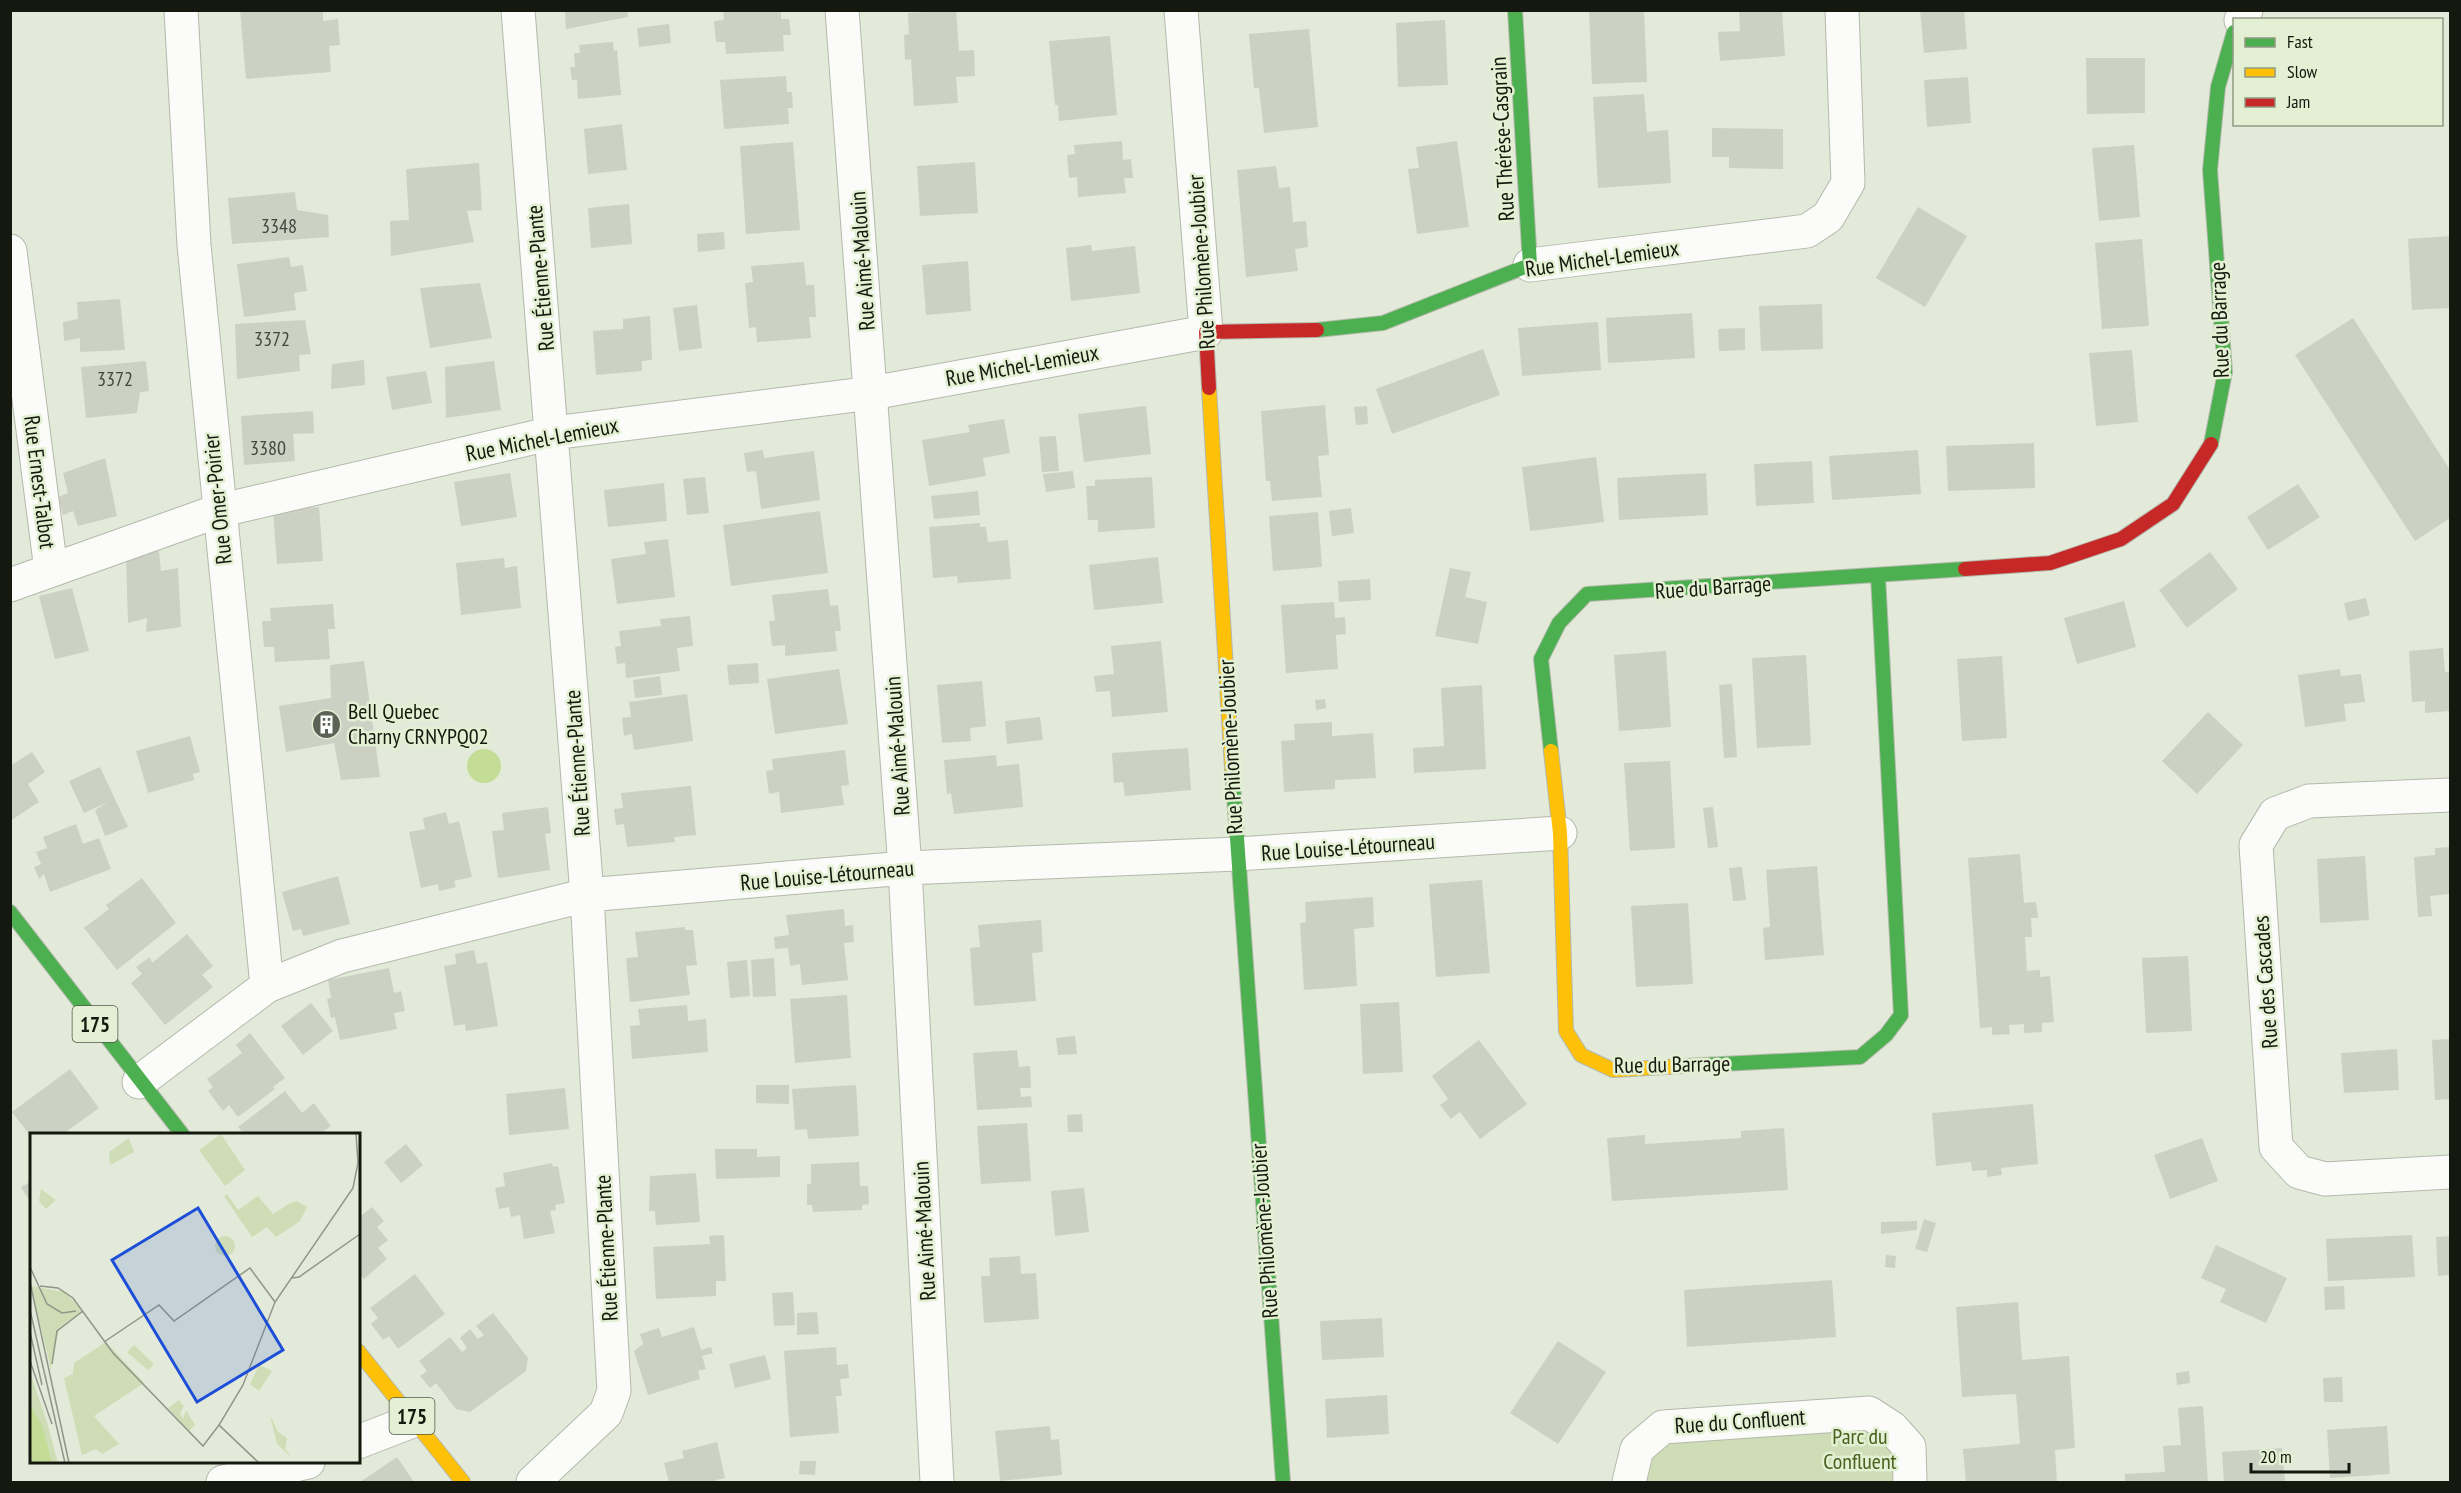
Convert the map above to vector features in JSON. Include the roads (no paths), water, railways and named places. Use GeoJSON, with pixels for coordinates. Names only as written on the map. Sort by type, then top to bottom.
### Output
{"type":"FeatureCollection","features":[{"type":"Feature","properties":{"kind":"street","name":"Rue Omer-Poirier"},"geometry":{"type":"LineString","coordinates":[[181,10],[194,245],[218,512],[267,986]]}},
{"type":"Feature","properties":{"kind":"street","name":"Rue Étienne-Plante"},"geometry":{"type":"LineString","coordinates":[[518,10],[553,433],[587,895],[614,1391],[606,1413],[533,1482]]}},
{"type":"Feature","properties":{"kind":"street","name":"Rue Aimé-Malouin"},"geometry":{"type":"LineString","coordinates":[[842,10],[872,393],[905,868],[937,1482]]}},
{"type":"Feature","properties":{"kind":"street","name":"Rue Philomène-Joubier"},"geometry":{"type":"LineString","coordinates":[[1181,10],[1206,332],[1237,854],[1282,1482]]}},
{"type":"Feature","properties":{"kind":"street","name":"Rue Thérèse-Casgrain"},"geometry":{"type":"LineString","coordinates":[[1515,10],[1530,265]]}},
{"type":"Feature","properties":{"kind":"street","name":"Rue Michel-Lemieux"},"geometry":{"type":"LineString","coordinates":[[10,585],[218,512],[553,433],[872,393],[1206,332],[1323,330],[1383,323],[1530,265],[1808,231],[1828,217],[1848,183],[1842,10]]}},
{"type":"Feature","properties":{"kind":"street","name":"Rue du Barrage"},"geometry":{"type":"LineString","coordinates":[[1878,576],[1902,1015],[1886,1035],[1860,1057],[1613,1070],[1581,1055],[1566,1031],[1560,833],[1541,659],[1559,623],[1587,594],[2050,563],[2121,539],[2174,504],[2211,445],[2225,372],[2210,170],[2218,87],[2233,38]]}},
{"type":"Feature","properties":{"kind":"street","name":"Rue Ernest-Talbot"},"geometry":{"type":"LineString","coordinates":[[10,252],[51,570]]}},
{"type":"Feature","properties":{"kind":"street","name":"Rue des Cascades"},"geometry":{"type":"LineString","coordinates":[[2451,795],[2309,801],[2275,814],[2256,845],[2276,1147],[2299,1172],[2325,1179],[2451,1172]]}},
{"type":"Feature","properties":{"kind":"street","name":"Rue Louise-Létourneau"},"geometry":{"type":"LineString","coordinates":[[139,1082],[267,986],[342,956],[587,895],[905,868],[1237,854],[1560,833]]}},
{"type":"Feature","properties":{"kind":"street","name":"175"},"geometry":{"type":"LineString","coordinates":[[10,912],[139,1082],[181,1133]]}},
{"type":"Feature","properties":{"kind":"street","name":"175"},"geometry":{"type":"LineString","coordinates":[[360,1353],[463,1482]]}},
{"type":"Feature","properties":{"kind":"street","name":"Rue du Confluent"},"geometry":{"type":"LineString","coordinates":[[1629,1482],[1637,1449],[1663,1427],[1869,1413],[1892,1428],[1909,1448],[1910,1482]]}},
{"type":"Feature","properties":{"kind":"street"},"geometry":{"type":"LineString","coordinates":[[360,1441],[415,1420]]}},
{"type":"Feature","properties":{"kind":"street"},"geometry":{"type":"LineString","coordinates":[[223,1482],[300,1463]]}},
{"type":"Feature","properties":{"kind":"place","name":"Bell Quebec Charny CRNYPQ02"},"geometry":{"type":"Point","coordinates":[327,724]}},
{"type":"Feature","properties":{"kind":"park label","name":"Parc du Confluent"},"geometry":{"type":"Point","coordinates":[1860,1448]}}]}
